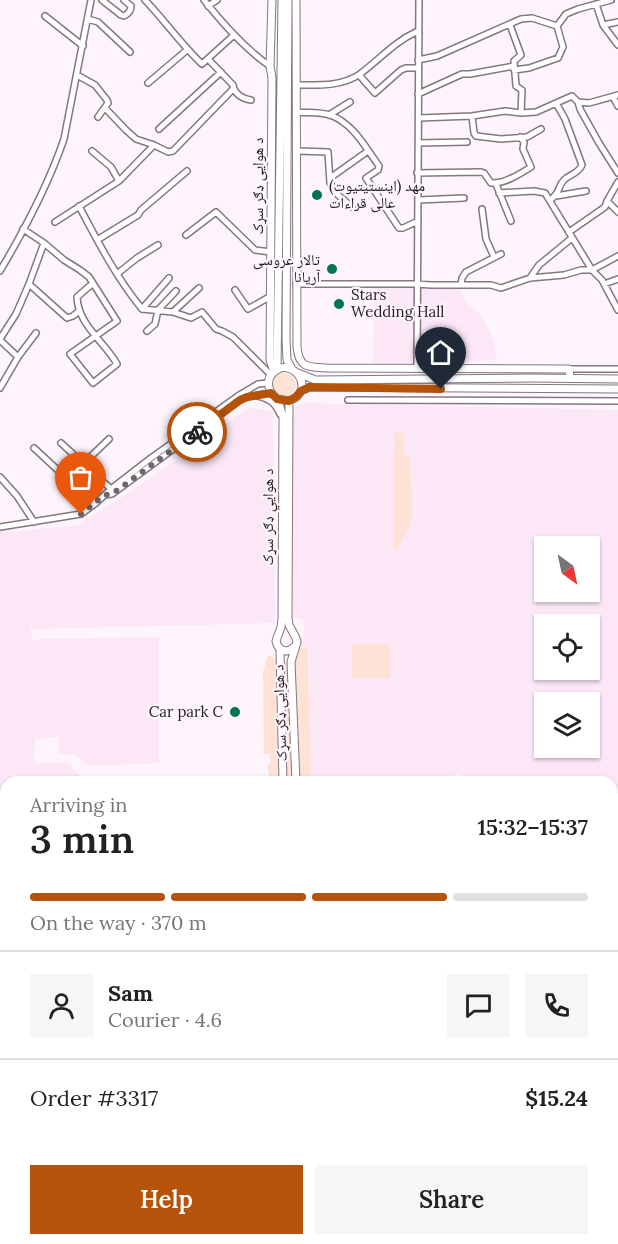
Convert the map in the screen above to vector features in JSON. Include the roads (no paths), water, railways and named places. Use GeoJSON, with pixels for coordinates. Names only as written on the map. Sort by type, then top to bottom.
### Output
{"type":"FeatureCollection","features":[{"type":"Feature","properties":{"kind":"main road","name":"د هوایی ډګر سړک"},"geometry":{"type":"LineString","coordinates":[[272,0],[270,360],[273,375]]}},
{"type":"Feature","properties":{"kind":"main road"},"geometry":{"type":"LineString","coordinates":[[282,0],[271,393],[277,399],[289,401],[310,387],[618,389]]}},
{"type":"Feature","properties":{"kind":"main road"},"geometry":{"type":"LineString","coordinates":[[288,0],[286,339],[287,360],[302,381],[301,391]]}},
{"type":"Feature","properties":{"kind":"main road"},"geometry":{"type":"LineString","coordinates":[[296,0],[298,151],[296,284],[297,347],[300,362],[313,368],[569,369],[570,378]]}},
{"type":"Feature","properties":{"kind":"main road"},"geometry":{"type":"LineString","coordinates":[[273,375],[287,368],[315,380],[618,379]]}},
{"type":"Feature","properties":{"kind":"main road"},"geometry":{"type":"LineString","coordinates":[[339,368],[340,379]]}},
{"type":"Feature","properties":{"kind":"main road","name":"د هوايي ډګر سړک"},"geometry":{"type":"LineString","coordinates":[[277,399],[283,417],[282,618],[278,634]]}},
{"type":"Feature","properties":{"kind":"main road","name":"د هوايي ډګر سړک"},"geometry":{"type":"LineString","coordinates":[[289,401],[288,618],[294,635]]}},
{"type":"Feature","properties":{"kind":"main road"},"geometry":{"type":"LineString","coordinates":[[288,631],[294,635],[296,645],[291,650],[280,650],[276,645],[278,634],[288,631]]}},
{"type":"Feature","properties":{"kind":"main road","name":"د هوایی ډګر سړک"},"geometry":{"type":"LineString","coordinates":[[296,645],[291,662],[296,776]]}},
{"type":"Feature","properties":{"kind":"main road","name":"د هوایی ډګر سړک"},"geometry":{"type":"LineString","coordinates":[[280,650],[283,776]]}},
{"type":"Feature","properties":{"kind":"street"},"geometry":{"type":"LineString","coordinates":[[0,271],[41,198],[57,161],[64,139],[92,0]]}},
{"type":"Feature","properties":{"kind":"street"},"geometry":{"type":"LineString","coordinates":[[102,0],[124,16],[131,9],[131,6],[124,0]]}},
{"type":"Feature","properties":{"kind":"street"},"geometry":{"type":"LineString","coordinates":[[145,0],[201,64],[234,35]]}},
{"type":"Feature","properties":{"kind":"street"},"geometry":{"type":"LineString","coordinates":[[204,0],[234,35],[270,66]]}},
{"type":"Feature","properties":{"kind":"street"},"geometry":{"type":"LineString","coordinates":[[208,6],[217,0]]}},
{"type":"Feature","properties":{"kind":"street"},"geometry":{"type":"LineString","coordinates":[[417,369],[419,0]]}},
{"type":"Feature","properties":{"kind":"street"},"geometry":{"type":"LineString","coordinates":[[581,0],[588,6]]}},
{"type":"Feature","properties":{"kind":"street"},"geometry":{"type":"LineString","coordinates":[[557,26],[566,14],[612,0]]}},
{"type":"Feature","properties":{"kind":"street"},"geometry":{"type":"LineString","coordinates":[[596,4],[603,25],[618,45]]}},
{"type":"Feature","properties":{"kind":"street"},"geometry":{"type":"LineString","coordinates":[[45,16],[83,46]]}},
{"type":"Feature","properties":{"kind":"street"},"geometry":{"type":"LineString","coordinates":[[418,60],[437,56],[521,19],[532,18],[557,26]]}},
{"type":"Feature","properties":{"kind":"street"},"geometry":{"type":"LineString","coordinates":[[88,19],[98,22],[130,52]]}},
{"type":"Feature","properties":{"kind":"street"},"geometry":{"type":"LineString","coordinates":[[603,25],[618,22]]}},
{"type":"Feature","properties":{"kind":"street"},"geometry":{"type":"LineString","coordinates":[[510,25],[521,55],[513,61],[516,86],[522,90],[521,113]]}},
{"type":"Feature","properties":{"kind":"street"},"geometry":{"type":"LineString","coordinates":[[418,94],[462,74],[530,68],[558,58],[563,47],[557,26]]}},
{"type":"Feature","properties":{"kind":"street"},"geometry":{"type":"LineString","coordinates":[[296,85],[326,85],[359,75],[398,42],[411,34],[418,33]]}},
{"type":"Feature","properties":{"kind":"street"},"geometry":{"type":"LineString","coordinates":[[148,83],[187,50]]}},
{"type":"Feature","properties":{"kind":"street"},"geometry":{"type":"LineString","coordinates":[[208,59],[244,99],[251,100]]}},
{"type":"Feature","properties":{"kind":"street"},"geometry":{"type":"LineString","coordinates":[[359,75],[375,93],[401,70],[418,68]]}},
{"type":"Feature","properties":{"kind":"street"},"geometry":{"type":"LineString","coordinates":[[159,129],[221,72]]}},
{"type":"Feature","properties":{"kind":"street"},"geometry":{"type":"LineString","coordinates":[[77,75],[95,86],[107,100],[108,103],[98,117]]}},
{"type":"Feature","properties":{"kind":"street"},"geometry":{"type":"LineString","coordinates":[[105,108],[136,139],[168,152],[173,151],[233,88]]}},
{"type":"Feature","properties":{"kind":"street"},"geometry":{"type":"LineString","coordinates":[[418,118],[472,116],[505,111],[536,112],[569,96],[573,97],[618,172]]}},
{"type":"Feature","properties":{"kind":"street"},"geometry":{"type":"LineString","coordinates":[[578,102],[616,96],[618,106]]}},
{"type":"Feature","properties":{"kind":"street"},"geometry":{"type":"LineString","coordinates":[[329,115],[350,102]]}},
{"type":"Feature","properties":{"kind":"street"},"geometry":{"type":"LineString","coordinates":[[556,103],[565,119],[582,165],[578,172],[563,181],[556,196]]}},
{"type":"Feature","properties":{"kind":"street"},"geometry":{"type":"LineString","coordinates":[[297,112],[329,115],[350,128],[379,168],[366,178],[399,228],[418,221]]}},
{"type":"Feature","properties":{"kind":"street"},"geometry":{"type":"LineString","coordinates":[[472,116],[476,136],[501,139],[527,137],[541,129]]}},
{"type":"Feature","properties":{"kind":"street"},"geometry":{"type":"LineString","coordinates":[[417,173],[481,172],[491,183],[496,184],[531,167],[523,149],[524,142],[520,137]]}},
{"type":"Feature","properties":{"kind":"street"},"geometry":{"type":"LineString","coordinates":[[418,143],[467,142]]}},
{"type":"Feature","properties":{"kind":"street"},"geometry":{"type":"LineString","coordinates":[[55,222],[119,182],[154,145]]}},
{"type":"Feature","properties":{"kind":"street"},"geometry":{"type":"LineString","coordinates":[[92,151],[111,167],[119,182]]}},
{"type":"Feature","properties":{"kind":"street"},"geometry":{"type":"LineString","coordinates":[[298,151],[328,152],[330,183],[338,195],[352,207]]}},
{"type":"Feature","properties":{"kind":"street"},"geometry":{"type":"LineString","coordinates":[[330,178],[368,151]]}},
{"type":"Feature","properties":{"kind":"street"},"geometry":{"type":"LineString","coordinates":[[97,240],[138,215],[187,171]]}},
{"type":"Feature","properties":{"kind":"street"},"geometry":{"type":"LineString","coordinates":[[568,232],[605,207],[618,183]]}},
{"type":"Feature","properties":{"kind":"street"},"geometry":{"type":"LineString","coordinates":[[496,184],[511,221]]}},
{"type":"Feature","properties":{"kind":"street"},"geometry":{"type":"LineString","coordinates":[[500,193],[534,191],[545,193],[592,270],[604,284],[618,310]]}},
{"type":"Feature","properties":{"kind":"street"},"geometry":{"type":"LineString","coordinates":[[550,200],[556,196],[586,191]]}},
{"type":"Feature","properties":{"kind":"street"},"geometry":{"type":"LineString","coordinates":[[418,200],[464,198]]}},
{"type":"Feature","properties":{"kind":"street"},"geometry":{"type":"LineString","coordinates":[[607,201],[618,212]]}},
{"type":"Feature","properties":{"kind":"street"},"geometry":{"type":"LineString","coordinates":[[0,527],[81,514],[151,458],[234,399],[273,375],[233,337],[216,329],[202,312],[191,318],[173,312],[142,309],[117,274],[79,206]]}},
{"type":"Feature","properties":{"kind":"street"},"geometry":{"type":"LineString","coordinates":[[482,209],[486,239],[494,257]]}},
{"type":"Feature","properties":{"kind":"street"},"geometry":{"type":"LineString","coordinates":[[186,236],[216,212],[255,250],[271,252]]}},
{"type":"Feature","properties":{"kind":"street"},"geometry":{"type":"LineString","coordinates":[[23,229],[81,270],[89,278],[117,321],[96,335],[70,354],[93,383],[117,364],[96,335],[85,324],[79,311],[77,297],[92,284]]}},
{"type":"Feature","properties":{"kind":"street"},"geometry":{"type":"LineString","coordinates":[[530,278],[539,265],[572,238]]}},
{"type":"Feature","properties":{"kind":"street"},"geometry":{"type":"LineString","coordinates":[[18,357],[0,340],[16,314],[44,243]]}},
{"type":"Feature","properties":{"kind":"street"},"geometry":{"type":"LineString","coordinates":[[117,274],[137,258],[159,245]]}},
{"type":"Feature","properties":{"kind":"street"},"geometry":{"type":"LineString","coordinates":[[461,285],[466,272],[501,254]]}},
{"type":"Feature","properties":{"kind":"street"},"geometry":{"type":"LineString","coordinates":[[296,284],[491,285],[501,288],[530,278],[592,270],[618,256]]}},
{"type":"Feature","properties":{"kind":"street"},"geometry":{"type":"LineString","coordinates":[[142,309],[169,278]]}},
{"type":"Feature","properties":{"kind":"street"},"geometry":{"type":"LineString","coordinates":[[604,284],[618,279]]}},
{"type":"Feature","properties":{"kind":"street"},"geometry":{"type":"LineString","coordinates":[[29,284],[67,318],[79,311]]}},
{"type":"Feature","properties":{"kind":"street"},"geometry":{"type":"LineString","coordinates":[[173,312],[199,288]]}},
{"type":"Feature","properties":{"kind":"street"},"geometry":{"type":"LineString","coordinates":[[235,290],[248,309],[271,296]]}},
{"type":"Feature","properties":{"kind":"street"},"geometry":{"type":"LineString","coordinates":[[147,331],[155,324],[158,310],[176,291]]}},
{"type":"Feature","properties":{"kind":"street"},"geometry":{"type":"LineString","coordinates":[[0,388],[18,357],[36,333]]}},
{"type":"Feature","properties":{"kind":"street"},"geometry":{"type":"LineString","coordinates":[[569,369],[618,369]]}},
{"type":"Feature","properties":{"kind":"street"},"geometry":{"type":"LineString","coordinates":[[105,495],[112,494],[240,400],[271,393]]}},
{"type":"Feature","properties":{"kind":"street"},"geometry":{"type":"LineString","coordinates":[[254,395],[267,398],[277,409],[281,417],[282,440]]}},
{"type":"Feature","properties":{"kind":"street"},"geometry":{"type":"LineString","coordinates":[[348,400],[618,401]]}},
{"type":"Feature","properties":{"kind":"street"},"geometry":{"type":"LineString","coordinates":[[83,464],[109,438]]}},
{"type":"Feature","properties":{"kind":"street"},"geometry":{"type":"LineString","coordinates":[[61,443],[111,489]]}},
{"type":"Feature","properties":{"kind":"street"},"geometry":{"type":"LineString","coordinates":[[34,448],[61,473],[71,477],[96,503]]}},
{"type":"Feature","properties":{"kind":"street"},"geometry":{"type":"LineString","coordinates":[[0,477],[34,522]]}},
{"type":"Feature","properties":{"kind":"place","name":"مهد (اینستیتیوت) عالی قراءات"},"geometry":{"type":"Point","coordinates":[317,195]}},
{"type":"Feature","properties":{"kind":"place","name":"تالار عروسی آریانا"},"geometry":{"type":"Point","coordinates":[332,269]}},
{"type":"Feature","properties":{"kind":"place","name":"Stars Wedding Hall"},"geometry":{"type":"Point","coordinates":[339,304]}},
{"type":"Feature","properties":{"kind":"place","name":"Car park C"},"geometry":{"type":"Point","coordinates":[235,712]}}]}
